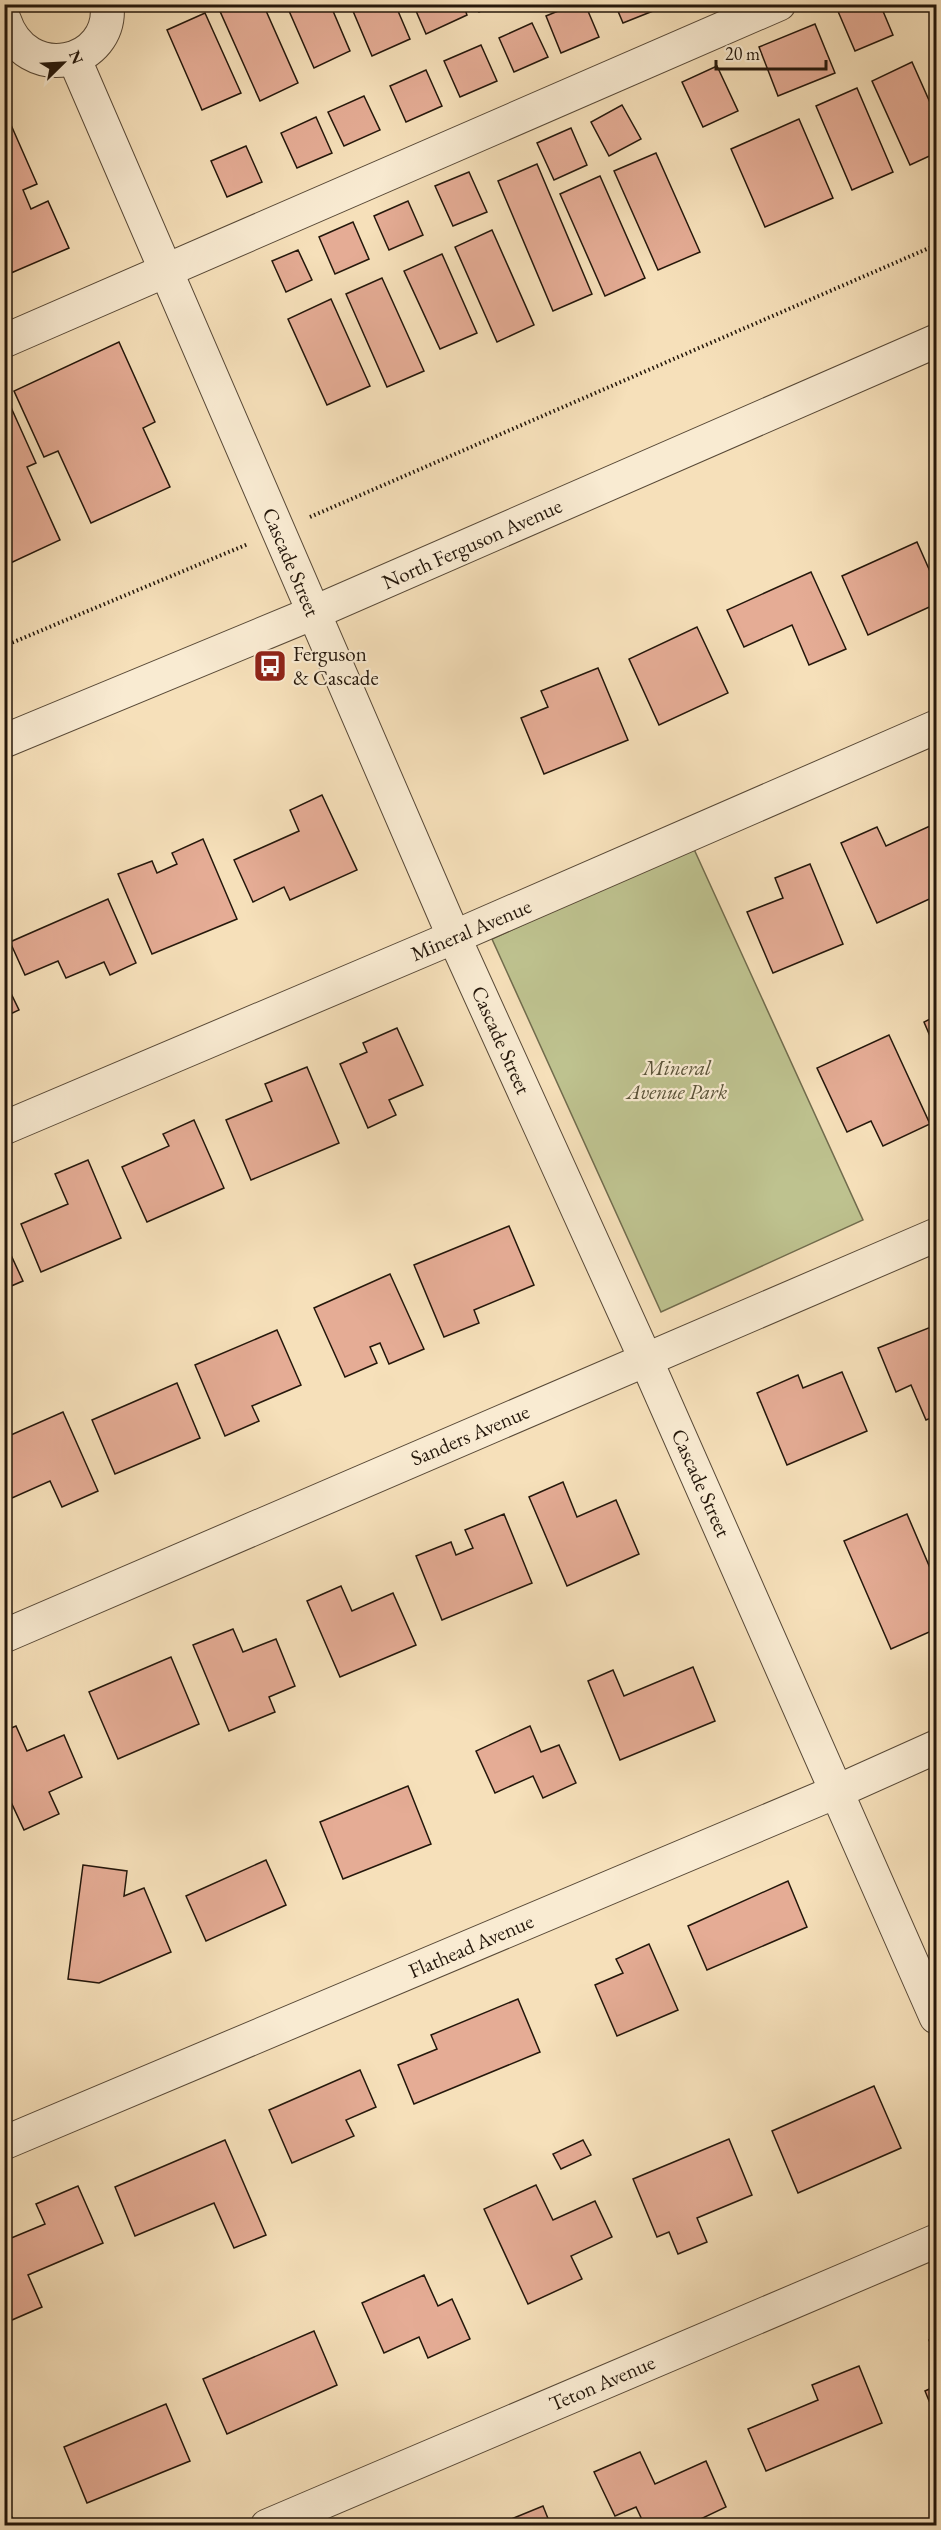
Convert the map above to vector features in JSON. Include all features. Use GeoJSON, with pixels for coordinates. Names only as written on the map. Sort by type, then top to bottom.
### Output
{"type":"FeatureCollection","features":[{"type":"Feature","properties":{"kind":"street"},"geometry":{"type":"LineString","coordinates":[[6,28],[17,45],[29,54],[43,60],[59,62],[74,58],[88,50],[99,39],[106,24],[107,4]]}},
{"type":"Feature","properties":{"kind":"street"},"geometry":{"type":"LineString","coordinates":[[4,341],[779,4]]}},
{"type":"Feature","properties":{"kind":"street","name":"Cascade Street"},"geometry":{"type":"LineString","coordinates":[[74,58],[454,937],[646,1360],[936,2017]]}},
{"type":"Feature","properties":{"kind":"street","name":"North Ferguson Avenue"},"geometry":{"type":"LineString","coordinates":[[4,741],[314,613],[936,341]]}},
{"type":"Feature","properties":{"kind":"street","name":"Mineral Avenue"},"geometry":{"type":"LineString","coordinates":[[4,1128],[454,937],[936,727]]}},
{"type":"Feature","properties":{"kind":"street","name":"Sanders Avenue"},"geometry":{"type":"LineString","coordinates":[[4,1636],[936,1235]]}},
{"type":"Feature","properties":{"kind":"street","name":"Flathead Avenue"},"geometry":{"type":"LineString","coordinates":[[4,2144],[838,1791],[936,1747]]}},
{"type":"Feature","properties":{"kind":"street","name":"Teton Avenue"},"geometry":{"type":"LineString","coordinates":[[267,2526],[936,2241]]}},
{"type":"Feature","properties":{"kind":"path"},"geometry":{"type":"LineString","coordinates":[[4,646],[278,531],[936,245]]}},
{"type":"Feature","properties":{"kind":"green space","name":"Mineral Avenue Park"},"geometry":{"type":"Polygon","coordinates":[[[693,847],[863,1220],[661,1312],[492,939],[693,847]]]}},
{"type":"Feature","properties":{"kind":"building"},"geometry":{"type":"Polygon","coordinates":[[[230,4],[263,4],[298,83],[260,101],[219,9],[230,4]]]}},
{"type":"Feature","properties":{"kind":"building"},"geometry":{"type":"Polygon","coordinates":[[[286,4],[330,4],[350,51],[314,68],[286,4]]]}},
{"type":"Feature","properties":{"kind":"building"},"geometry":{"type":"Polygon","coordinates":[[[350,4],[395,4],[410,39],[372,56],[350,4]]]}},
{"type":"Feature","properties":{"kind":"building"},"geometry":{"type":"Polygon","coordinates":[[[413,4],[463,4],[467,15],[426,34],[413,4]]]}},
{"type":"Feature","properties":{"kind":"building"},"geometry":{"type":"Polygon","coordinates":[[[476,4],[496,4],[479,12],[476,4]]]}},
{"type":"Feature","properties":{"kind":"building"},"geometry":{"type":"Polygon","coordinates":[[[575,4],[585,4],[599,37],[561,53],[546,16],[575,4]]]}},
{"type":"Feature","properties":{"kind":"building"},"geometry":{"type":"Polygon","coordinates":[[[615,4],[650,4],[653,11],[623,23],[615,4]]]}},
{"type":"Feature","properties":{"kind":"building"},"geometry":{"type":"Polygon","coordinates":[[[848,4],[880,4],[893,35],[855,51],[837,9],[848,4]]]}},
{"type":"Feature","properties":{"kind":"building"},"geometry":{"type":"Polygon","coordinates":[[[205,13],[241,93],[202,110],[167,30],[205,13]]]}},
{"type":"Feature","properties":{"kind":"building"},"geometry":{"type":"Polygon","coordinates":[[[532,23],[548,57],[514,72],[499,38],[532,23]]]}},
{"type":"Feature","properties":{"kind":"building"},"geometry":{"type":"Polygon","coordinates":[[[815,24],[835,73],[778,96],[759,47],[815,24]]]}},
{"type":"Feature","properties":{"kind":"building"},"geometry":{"type":"Polygon","coordinates":[[[481,45],[497,81],[460,97],[444,61],[481,45]]]}},
{"type":"Feature","properties":{"kind":"building"},"geometry":{"type":"Polygon","coordinates":[[[912,62],[936,116],[936,153],[910,165],[872,81],[912,62]]]}},
{"type":"Feature","properties":{"kind":"building"},"geometry":{"type":"Polygon","coordinates":[[[717,66],[738,111],[703,127],[682,82],[717,66]]]}},
{"type":"Feature","properties":{"kind":"building"},"geometry":{"type":"Polygon","coordinates":[[[426,70],[442,106],[406,122],[390,86],[426,70]]]}},
{"type":"Feature","properties":{"kind":"building"},"geometry":{"type":"Polygon","coordinates":[[[857,88],[893,172],[852,190],[816,106],[857,88]]]}},
{"type":"Feature","properties":{"kind":"building"},"geometry":{"type":"Polygon","coordinates":[[[364,96],[380,130],[344,146],[328,112],[364,96]]]}},
{"type":"Feature","properties":{"kind":"building"},"geometry":{"type":"Polygon","coordinates":[[[622,105],[641,139],[609,156],[591,122],[622,105]]]}},
{"type":"Feature","properties":{"kind":"building"},"geometry":{"type":"Polygon","coordinates":[[[4,109],[37,184],[23,190],[31,209],[48,201],[69,248],[4,276],[4,109]]]}},
{"type":"Feature","properties":{"kind":"building"},"geometry":{"type":"Polygon","coordinates":[[[316,117],[332,153],[297,168],[281,133],[316,117]]]}},
{"type":"Feature","properties":{"kind":"building"},"geometry":{"type":"Polygon","coordinates":[[[799,119],[833,198],[765,227],[731,149],[799,119]]]}},
{"type":"Feature","properties":{"kind":"building"},"geometry":{"type":"Polygon","coordinates":[[[571,128],[587,165],[554,180],[537,143],[571,128]]]}},
{"type":"Feature","properties":{"kind":"building"},"geometry":{"type":"Polygon","coordinates":[[[246,146],[262,182],[227,197],[211,161],[246,146]]]}},
{"type":"Feature","properties":{"kind":"building"},"geometry":{"type":"Polygon","coordinates":[[[656,153],[700,252],[658,270],[614,171],[656,153]]]}},
{"type":"Feature","properties":{"kind":"building"},"geometry":{"type":"Polygon","coordinates":[[[537,164],[592,294],[553,311],[498,181],[537,164]]]}},
{"type":"Feature","properties":{"kind":"building"},"geometry":{"type":"Polygon","coordinates":[[[469,172],[487,212],[453,226],[435,186],[469,172]]]}},
{"type":"Feature","properties":{"kind":"building"},"geometry":{"type":"Polygon","coordinates":[[[600,176],[645,278],[605,296],[560,194],[600,176]]]}},
{"type":"Feature","properties":{"kind":"building"},"geometry":{"type":"Polygon","coordinates":[[[408,201],[423,235],[389,250],[374,216],[408,201]]]}},
{"type":"Feature","properties":{"kind":"building"},"geometry":{"type":"Polygon","coordinates":[[[353,222],[369,259],[335,274],[319,237],[353,222]]]}},
{"type":"Feature","properties":{"kind":"building"},"geometry":{"type":"Polygon","coordinates":[[[492,230],[534,325],[497,342],[455,247],[492,230]]]}},
{"type":"Feature","properties":{"kind":"building"},"geometry":{"type":"Polygon","coordinates":[[[298,250],[312,280],[286,292],[272,261],[298,250]]]}},
{"type":"Feature","properties":{"kind":"building"},"geometry":{"type":"Polygon","coordinates":[[[442,254],[477,333],[440,349],[404,271],[442,254]]]}},
{"type":"Feature","properties":{"kind":"building"},"geometry":{"type":"Polygon","coordinates":[[[382,278],[424,371],[387,387],[346,294],[382,278]]]}},
{"type":"Feature","properties":{"kind":"building"},"geometry":{"type":"Polygon","coordinates":[[[331,299],[370,386],[327,405],[288,319],[331,299]]]}},
{"type":"Feature","properties":{"kind":"building"},"geometry":{"type":"Polygon","coordinates":[[[119,342],[155,422],[143,428],[170,487],[91,523],[58,451],[44,457],[14,391],[119,342]]]}},
{"type":"Feature","properties":{"kind":"building"},"geometry":{"type":"Polygon","coordinates":[[[5,394],[36,463],[27,467],[60,540],[4,566],[5,394]]]}},
{"type":"Feature","properties":{"kind":"building"},"geometry":{"type":"Polygon","coordinates":[[[917,542],[936,585],[936,604],[868,635],[842,576],[917,542]]]}},
{"type":"Feature","properties":{"kind":"building"},"geometry":{"type":"Polygon","coordinates":[[[811,572],[846,649],[809,665],[792,625],[744,647],[727,610],[811,572]]]}},
{"type":"Feature","properties":{"kind":"building"},"geometry":{"type":"Polygon","coordinates":[[[697,627],[728,693],[659,725],[629,659],[697,627]]]}},
{"type":"Feature","properties":{"kind":"building"},"geometry":{"type":"Polygon","coordinates":[[[598,668],[628,740],[544,774],[521,718],[548,707],[541,691],[598,668]]]}},
{"type":"Feature","properties":{"kind":"building"},"geometry":{"type":"Polygon","coordinates":[[[322,795],[357,870],[290,900],[284,887],[253,902],[234,860],[299,831],[290,810],[322,795]]]}},
{"type":"Feature","properties":{"kind":"building"},"geometry":{"type":"Polygon","coordinates":[[[930,826],[936,839],[936,896],[877,923],[841,843],[877,827],[886,846],[930,826]]]}},
{"type":"Feature","properties":{"kind":"building"},"geometry":{"type":"Polygon","coordinates":[[[203,839],[237,919],[152,954],[118,874],[152,861],[157,873],[177,864],[172,853],[203,839]]]}},
{"type":"Feature","properties":{"kind":"building"},"geometry":{"type":"Polygon","coordinates":[[[810,864],[843,944],[773,973],[747,912],[783,898],[775,878],[810,864]]]}},
{"type":"Feature","properties":{"kind":"building"},"geometry":{"type":"Polygon","coordinates":[[[108,899],[136,963],[110,975],[104,962],[66,978],[58,961],[25,975],[10,942],[108,899]]]}},
{"type":"Feature","properties":{"kind":"building"},"geometry":{"type":"Polygon","coordinates":[[[4,979],[19,1010],[4,1017],[4,979]]]}},
{"type":"Feature","properties":{"kind":"building"},"geometry":{"type":"Polygon","coordinates":[[[936,1016],[936,1050],[924,1022],[936,1016]]]}},
{"type":"Feature","properties":{"kind":"building"},"geometry":{"type":"Polygon","coordinates":[[[397,1028],[423,1085],[389,1100],[396,1115],[368,1128],[340,1064],[367,1052],[363,1043],[397,1028]]]}},
{"type":"Feature","properties":{"kind":"building"},"geometry":{"type":"Polygon","coordinates":[[[889,1035],[930,1124],[883,1146],[871,1121],[847,1132],[817,1068],[889,1035]]]}},
{"type":"Feature","properties":{"kind":"building"},"geometry":{"type":"Polygon","coordinates":[[[307,1067],[339,1143],[251,1180],[226,1120],[272,1101],[265,1084],[307,1067]]]}},
{"type":"Feature","properties":{"kind":"building"},"geometry":{"type":"Polygon","coordinates":[[[194,1120],[224,1188],[147,1222],[122,1167],[169,1146],[163,1134],[194,1120]]]}},
{"type":"Feature","properties":{"kind":"building"},"geometry":{"type":"Polygon","coordinates":[[[88,1160],[121,1238],[41,1272],[21,1224],[68,1204],[55,1174],[88,1160]]]}},
{"type":"Feature","properties":{"kind":"building"},"geometry":{"type":"Polygon","coordinates":[[[509,1226],[534,1285],[474,1310],[479,1323],[444,1337],[414,1265],[509,1226]]]}},
{"type":"Feature","properties":{"kind":"building"},"geometry":{"type":"Polygon","coordinates":[[[4,1240],[23,1281],[4,1289],[4,1240]]]}},
{"type":"Feature","properties":{"kind":"building"},"geometry":{"type":"Polygon","coordinates":[[[390,1274],[424,1349],[389,1364],[380,1343],[370,1347],[377,1363],[345,1377],[314,1308],[390,1274]]]}},
{"type":"Feature","properties":{"kind":"building"},"geometry":{"type":"Polygon","coordinates":[[[936,1325],[936,1416],[926,1420],[911,1385],[896,1392],[878,1348],[936,1325]]]}},
{"type":"Feature","properties":{"kind":"building"},"geometry":{"type":"Polygon","coordinates":[[[277,1330],[301,1385],[252,1406],[259,1421],[225,1436],[195,1365],[277,1330]]]}},
{"type":"Feature","properties":{"kind":"building"},"geometry":{"type":"Polygon","coordinates":[[[842,1372],[867,1431],[787,1465],[757,1393],[798,1375],[803,1388],[842,1372]]]}},
{"type":"Feature","properties":{"kind":"building"},"geometry":{"type":"Polygon","coordinates":[[[177,1383],[200,1438],[115,1474],[92,1420],[177,1383]]]}},
{"type":"Feature","properties":{"kind":"building"},"geometry":{"type":"Polygon","coordinates":[[[63,1412],[98,1491],[62,1507],[50,1481],[12,1498],[4,1480],[4,1438],[63,1412]]]}},
{"type":"Feature","properties":{"kind":"building"},"geometry":{"type":"Polygon","coordinates":[[[563,1482],[577,1517],[616,1500],[639,1554],[567,1586],[529,1497],[563,1482]]]}},
{"type":"Feature","properties":{"kind":"building"},"geometry":{"type":"Polygon","coordinates":[[[504,1514],[532,1583],[442,1620],[416,1556],[451,1542],[456,1555],[473,1548],[465,1530],[504,1514]]]}},
{"type":"Feature","properties":{"kind":"building"},"geometry":{"type":"Polygon","coordinates":[[[907,1514],[936,1582],[936,1629],[891,1649],[844,1541],[907,1514]]]}},
{"type":"Feature","properties":{"kind":"building"},"geometry":{"type":"Polygon","coordinates":[[[341,1586],[352,1611],[393,1593],[416,1645],[340,1677],[307,1601],[341,1586]]]}},
{"type":"Feature","properties":{"kind":"building"},"geometry":{"type":"Polygon","coordinates":[[[233,1629],[243,1652],[276,1639],[295,1686],[269,1697],[275,1712],[229,1731],[193,1645],[233,1629]]]}},
{"type":"Feature","properties":{"kind":"building"},"geometry":{"type":"Polygon","coordinates":[[[171,1657],[199,1724],[118,1759],[89,1692],[171,1657]]]}},
{"type":"Feature","properties":{"kind":"building"},"geometry":{"type":"Polygon","coordinates":[[[693,1667],[715,1721],[620,1760],[588,1681],[613,1670],[624,1696],[693,1667]]]}},
{"type":"Feature","properties":{"kind":"building"},"geometry":{"type":"Polygon","coordinates":[[[16,1726],[27,1751],[64,1735],[82,1777],[49,1792],[59,1814],[24,1830],[4,1787],[4,1731],[16,1726]]]}},
{"type":"Feature","properties":{"kind":"building"},"geometry":{"type":"Polygon","coordinates":[[[530,1726],[541,1752],[559,1745],[576,1783],[543,1798],[533,1776],[495,1793],[476,1751],[530,1726]]]}},
{"type":"Feature","properties":{"kind":"building"},"geometry":{"type":"Polygon","coordinates":[[[408,1786],[431,1844],[343,1879],[320,1822],[408,1786]]]}},
{"type":"Feature","properties":{"kind":"building"},"geometry":{"type":"Polygon","coordinates":[[[266,1860],[286,1905],[206,1941],[186,1896],[266,1860]]]}},
{"type":"Feature","properties":{"kind":"building"},"geometry":{"type":"Polygon","coordinates":[[[83,1865],[127,1871],[124,1896],[144,1888],[171,1952],[99,1983],[68,1979],[83,1865]]]}},
{"type":"Feature","properties":{"kind":"building"},"geometry":{"type":"Polygon","coordinates":[[[788,1881],[807,1927],[707,1970],[688,1926],[788,1881]]]}},
{"type":"Feature","properties":{"kind":"building"},"geometry":{"type":"Polygon","coordinates":[[[649,1944],[678,2010],[617,2036],[595,1985],[623,1973],[616,1959],[649,1944]]]}},
{"type":"Feature","properties":{"kind":"building"},"geometry":{"type":"Polygon","coordinates":[[[518,1999],[540,2052],[414,2104],[398,2065],[437,2049],[431,2035],[518,1999]]]}},
{"type":"Feature","properties":{"kind":"building"},"geometry":{"type":"Polygon","coordinates":[[[360,2070],[376,2107],[346,2120],[354,2136],[292,2163],[269,2110],[360,2070]]]}},
{"type":"Feature","properties":{"kind":"building"},"geometry":{"type":"Polygon","coordinates":[[[874,2086],[901,2148],[798,2193],[772,2131],[874,2086]]]}},
{"type":"Feature","properties":{"kind":"building"},"geometry":{"type":"Polygon","coordinates":[[[729,2139],[752,2195],[697,2218],[707,2242],[678,2254],[669,2232],[657,2237],[633,2179],[729,2139]]]}},
{"type":"Feature","properties":{"kind":"building"},"geometry":{"type":"Polygon","coordinates":[[[225,2140],[266,2235],[234,2248],[214,2203],[135,2236],[115,2187],[225,2140]]]}},
{"type":"Feature","properties":{"kind":"building"},"geometry":{"type":"Polygon","coordinates":[[[583,2140],[591,2155],[561,2169],[553,2154],[583,2140]]]}},
{"type":"Feature","properties":{"kind":"building"},"geometry":{"type":"Polygon","coordinates":[[[536,2185],[553,2220],[595,2201],[612,2237],[571,2256],[582,2279],[528,2304],[484,2209],[536,2185]]]}},
{"type":"Feature","properties":{"kind":"building"},"geometry":{"type":"Polygon","coordinates":[[[78,2186],[103,2243],[28,2275],[42,2307],[5,2323],[4,2241],[45,2224],[36,2204],[78,2186]]]}},
{"type":"Feature","properties":{"kind":"building"},"geometry":{"type":"Polygon","coordinates":[[[424,2275],[438,2306],[452,2299],[470,2339],[428,2358],[419,2337],[384,2353],[362,2303],[424,2275]]]}},
{"type":"Feature","properties":{"kind":"building"},"geometry":{"type":"Polygon","coordinates":[[[314,2331],[337,2385],[227,2434],[203,2379],[314,2331]]]}},
{"type":"Feature","properties":{"kind":"building"},"geometry":{"type":"Polygon","coordinates":[[[936,2337],[936,2358],[929,2340],[936,2337]]]}},
{"type":"Feature","properties":{"kind":"building"},"geometry":{"type":"Polygon","coordinates":[[[859,2366],[882,2423],[766,2471],[748,2429],[818,2400],[812,2385],[859,2366]]]}},
{"type":"Feature","properties":{"kind":"building"},"geometry":{"type":"Polygon","coordinates":[[[936,2386],[936,2418],[925,2391],[936,2386]]]}},
{"type":"Feature","properties":{"kind":"building"},"geometry":{"type":"Polygon","coordinates":[[[166,2404],[190,2461],[87,2503],[64,2447],[166,2404]]]}},
{"type":"Feature","properties":{"kind":"building"},"geometry":{"type":"Polygon","coordinates":[[[640,2452],[655,2484],[706,2461],[726,2507],[686,2526],[645,2526],[636,2507],[615,2516],[594,2472],[640,2452]]]}},
{"type":"Feature","properties":{"kind":"building"},"geometry":{"type":"Polygon","coordinates":[[[4,2506],[14,2520],[6,2526],[4,2526],[4,2506]]]}},
{"type":"Feature","properties":{"kind":"building"},"geometry":{"type":"Polygon","coordinates":[[[543,2506],[551,2526],[505,2526],[504,2522],[543,2506]]]}},
{"type":"Feature","properties":{"kind":"place","name":"Ferguson & Cascade"},"geometry":{"type":"Point","coordinates":[270,666]}}]}
